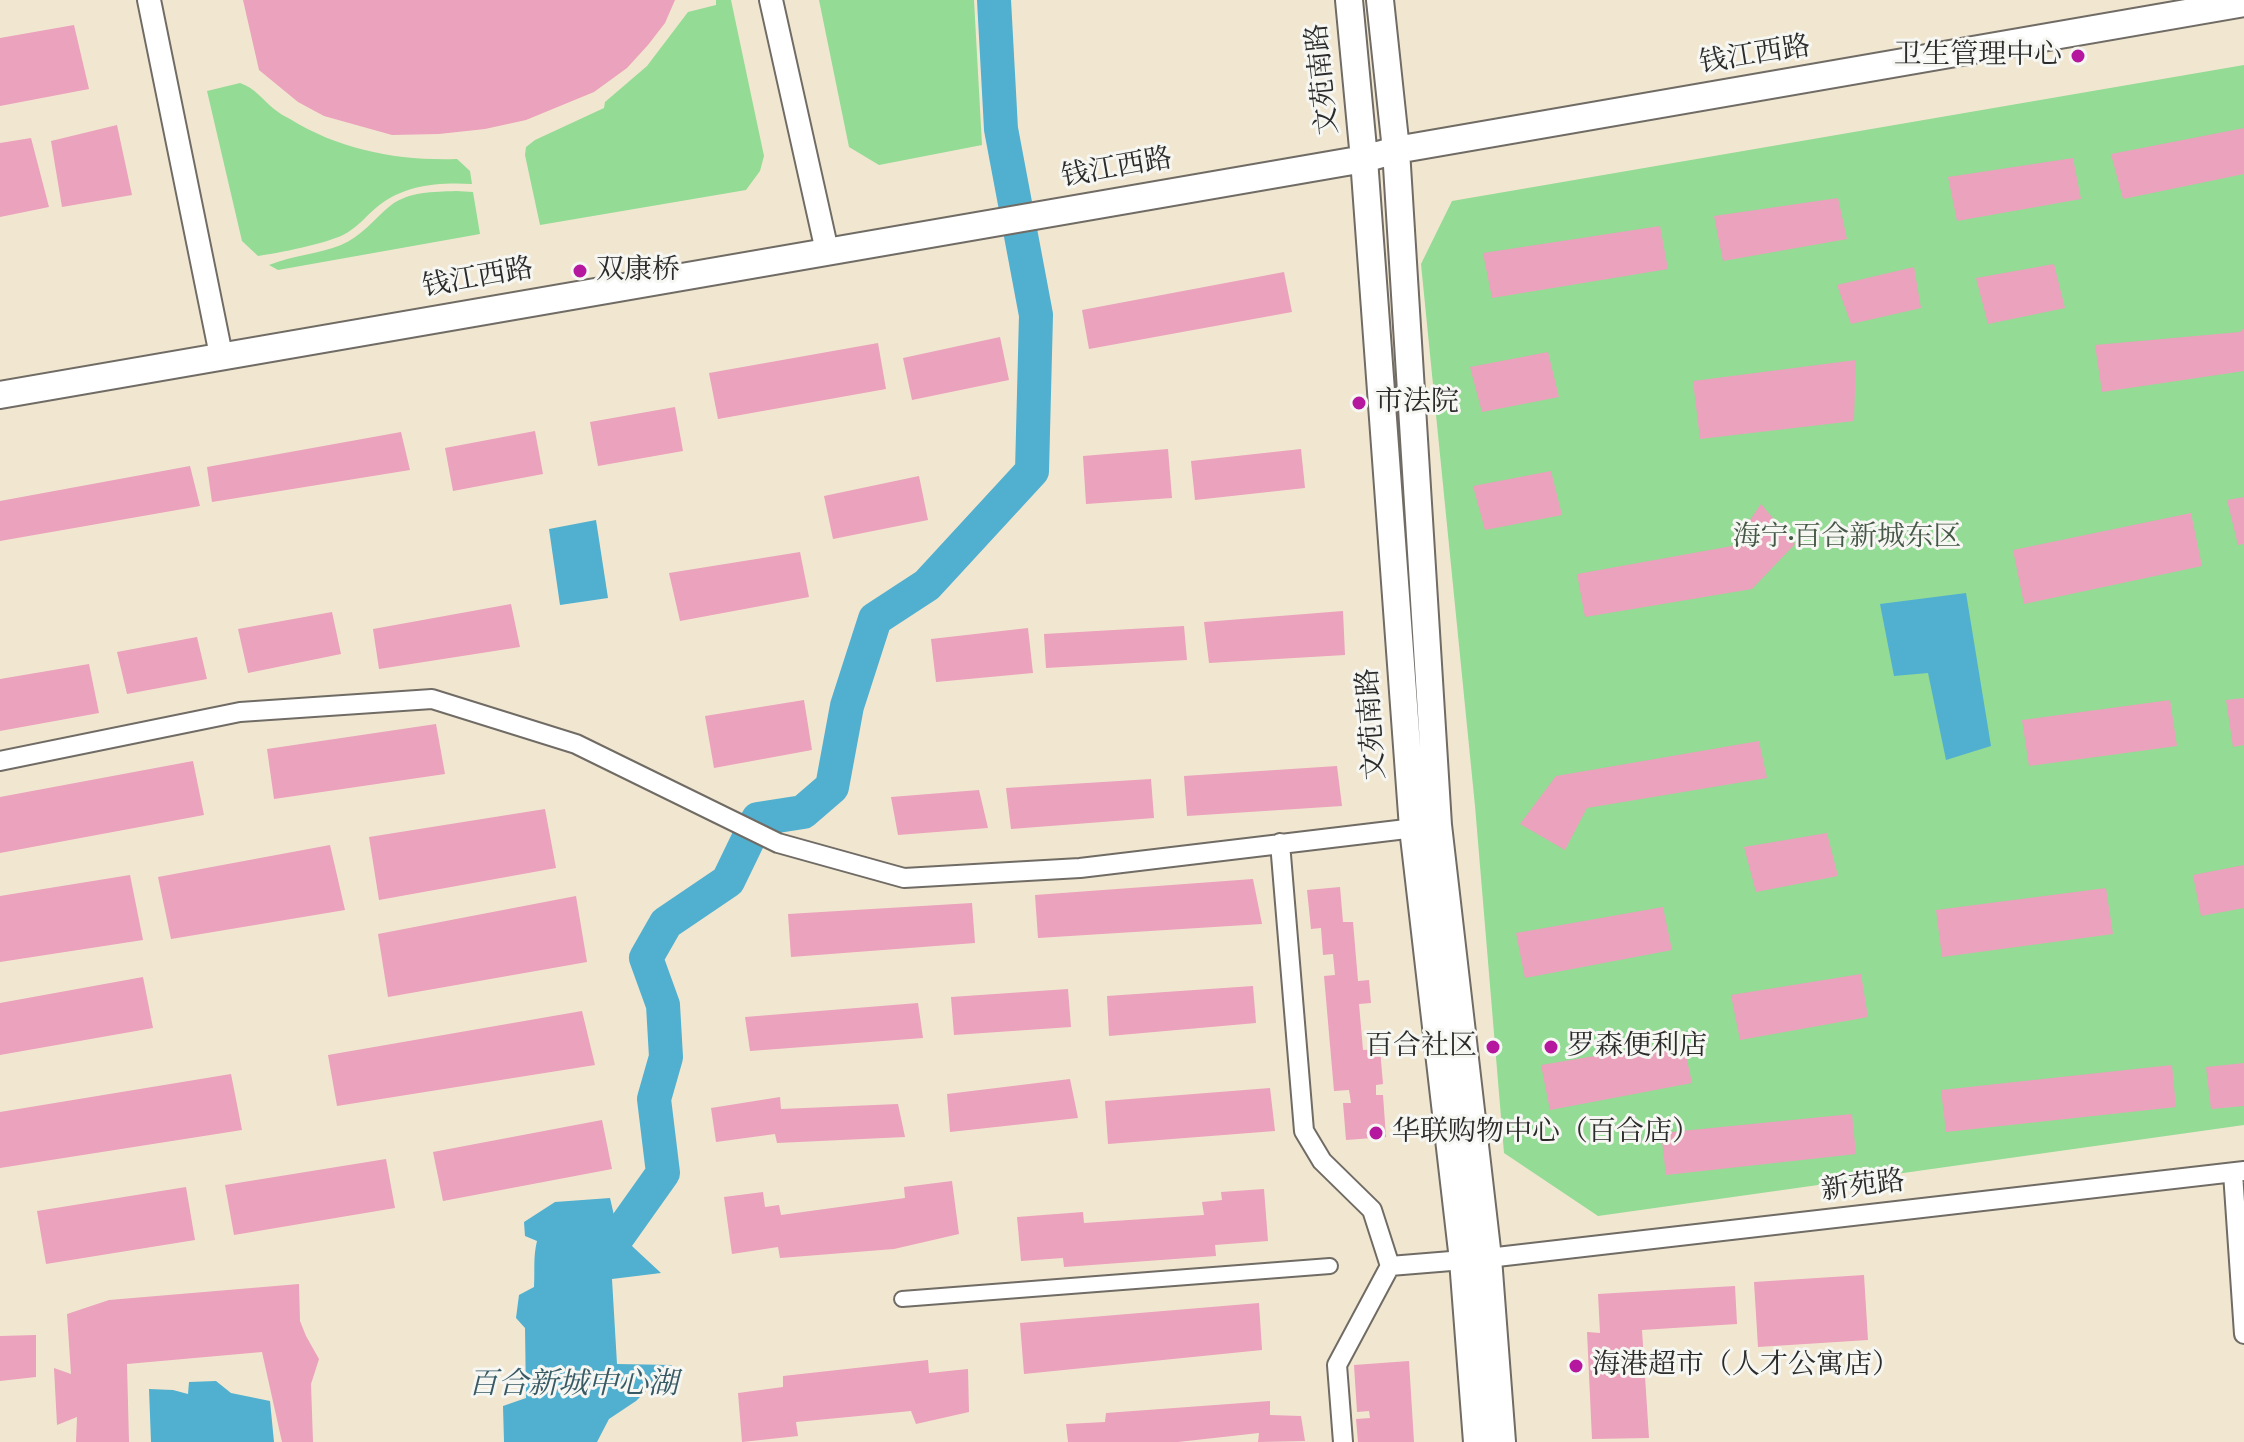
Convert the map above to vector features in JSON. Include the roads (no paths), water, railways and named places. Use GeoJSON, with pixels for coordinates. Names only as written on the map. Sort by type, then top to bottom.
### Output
{"type":"FeatureCollection","features":[{"type":"Feature","properties":{"kind":"main road","name":"文苑南路"},"geometry":{"type":"LineString","coordinates":[[1349,0],[1426,826],[1475,1259],[1502,1442]]}},
{"type":"Feature","properties":{"kind":"main road","name":"文苑南路"},"geometry":{"type":"LineString","coordinates":[[1380,0],[1396,150],[1426,826]]}},
{"type":"Feature","properties":{"kind":"main road","name":"钱江西路"},"geometry":{"type":"LineString","coordinates":[[0,395],[2244,3]]}},
{"type":"Feature","properties":{"kind":"main road","name":"文苑南路"},"geometry":{"type":"LineString","coordinates":[[1475,1259],[1477,1442]]}},
{"type":"Feature","properties":{"kind":"street"},"geometry":{"type":"LineString","coordinates":[[149,0],[221,355]]}},
{"type":"Feature","properties":{"kind":"street"},"geometry":{"type":"LineString","coordinates":[[771,0],[827,251]]}},
{"type":"Feature","properties":{"kind":"street"},"geometry":{"type":"LineString","coordinates":[[0,761],[240,712],[432,699],[576,744],[778,843],[904,878],[1080,868],[1426,826]]}},
{"type":"Feature","properties":{"kind":"street"},"geometry":{"type":"LineString","coordinates":[[1280,843],[1304,1131],[1322,1161],[1372,1210],[1390,1266],[1337,1365],[1343,1442]]}},
{"type":"Feature","properties":{"kind":"street"},"geometry":{"type":"LineString","coordinates":[[2238,1172],[2244,1334]]}},
{"type":"Feature","properties":{"kind":"street","name":"新苑路"},"geometry":{"type":"LineString","coordinates":[[1390,1266],[1475,1259],[2238,1172]]}},
{"type":"Feature","properties":{"kind":"street"},"geometry":{"type":"LineString","coordinates":[[902,1299],[1330,1266]]}},
{"type":"Feature","properties":{"kind":"water"},"geometry":{"type":"Polygon","coordinates":[[[596,520],[608,598],[560,605],[549,529],[596,520]]]}},
{"type":"Feature","properties":{"kind":"water"},"geometry":{"type":"Polygon","coordinates":[[[1966,593],[1991,746],[1946,760],[1928,673],[1894,676],[1880,604],[1966,593]]]}},
{"type":"Feature","properties":{"kind":"water","name":"百合新城中心湖"},"geometry":{"type":"Polygon","coordinates":[[[610,1198],[616,1224],[633,1247],[661,1273],[612,1279],[617,1364],[672,1365],[636,1401],[609,1419],[597,1442],[504,1442],[503,1406],[526,1398],[525,1328],[516,1318],[519,1295],[534,1287],[537,1241],[525,1236],[524,1222],[555,1202],[610,1198]]]}},
{"type":"Feature","properties":{"kind":"water"},"geometry":{"type":"Polygon","coordinates":[[[216,1381],[231,1393],[270,1401],[274,1442],[151,1442],[149,1389],[188,1394],[189,1382],[216,1381]]]}},
{"type":"Feature","properties":{"kind":"waterway"},"geometry":{"type":"LineString","coordinates":[[585,1259],[619,1235],[663,1173],[654,1099],[666,1057],[663,1005],[646,958],[666,923],[728,881],[758,819],[803,812],[832,787],[847,706],[875,619],[927,585],[1032,471],[1036,315],[1001,129],[994,0]]}},
{"type":"Feature","properties":{"kind":"place","name":"卫生管理中心"},"geometry":{"type":"Point","coordinates":[2078,56]}},
{"type":"Feature","properties":{"kind":"place","name":"双康桥"},"geometry":{"type":"Point","coordinates":[580,271]}},
{"type":"Feature","properties":{"kind":"place","name":"市法院"},"geometry":{"type":"Point","coordinates":[1359,403]}},
{"type":"Feature","properties":{"kind":"place","name":"百合社区"},"geometry":{"type":"Point","coordinates":[1493,1047]}},
{"type":"Feature","properties":{"kind":"place","name":"罗森便利店"},"geometry":{"type":"Point","coordinates":[1551,1047]}},
{"type":"Feature","properties":{"kind":"place","name":"华联购物中心（百合店）"},"geometry":{"type":"Point","coordinates":[1376,1133]}},
{"type":"Feature","properties":{"kind":"place","name":"海港超市（人才公寓店）"},"geometry":{"type":"Point","coordinates":[1576,1366]}},
{"type":"Feature","properties":{"kind":"park label","name":"海宁·百合新城东区"},"geometry":{"type":"Point","coordinates":[1847,538]}}]}
